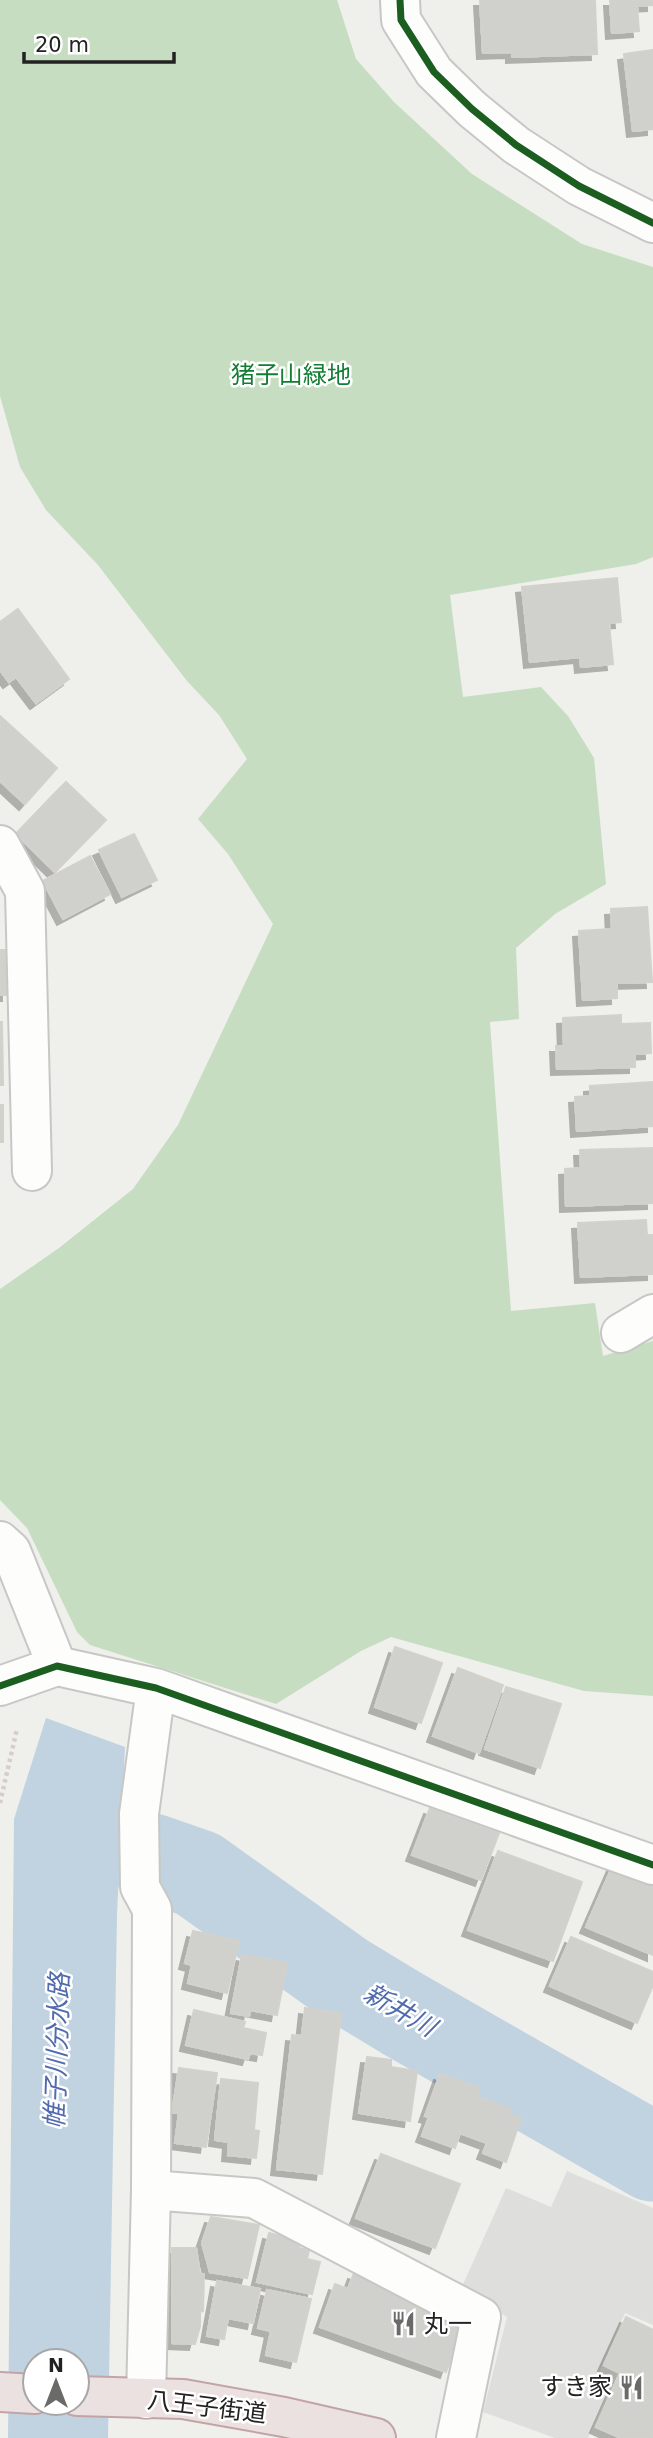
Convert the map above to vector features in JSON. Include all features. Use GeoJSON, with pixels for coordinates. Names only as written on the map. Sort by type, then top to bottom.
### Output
{"type":"FeatureCollection","features":[{"type":"Feature","properties":{"kind":"highway"},"geometry":{"type":"LineString","coordinates":[[0,2392],[21,2393]]}},
{"type":"Feature","properties":{"kind":"highway","name":"八王子街道"},"geometry":{"type":"LineString","coordinates":[[112,2397],[183,2399],[284,2417],[376,2438]]}},
{"type":"Feature","properties":{"kind":"street"},"geometry":{"type":"LineString","coordinates":[[400,0],[401,20],[434,72],[472,109],[516,145],[579,186],[645,208]]}},
{"type":"Feature","properties":{"kind":"street"},"geometry":{"type":"LineString","coordinates":[[0,845],[24,891],[13,919],[32,1171]]}},
{"type":"Feature","properties":{"kind":"street"},"geometry":{"type":"LineString","coordinates":[[621,1333],[653,1314]]}},
{"type":"Feature","properties":{"kind":"street"},"geometry":{"type":"LineString","coordinates":[[0,1541],[11,1551],[28,1676],[156,1688],[653,1865]]}},
{"type":"Feature","properties":{"kind":"street"},"geometry":{"type":"LineString","coordinates":[[112,2397],[151,2190],[152,1909],[140,1887],[139,1814],[156,1688]]}},
{"type":"Feature","properties":{"kind":"street"},"geometry":{"type":"LineString","coordinates":[[151,2190],[254,2198],[481,2317],[456,2438]]}},
{"type":"Feature","properties":{"kind":"path"},"geometry":{"type":"LineString","coordinates":[[0,1803],[28,1676]]}},
{"type":"Feature","properties":{"kind":"shaded area"},"geometry":{"type":"Polygon","coordinates":[[[567,2171],[653,2208],[653,2325],[625,2313],[594,2384],[609,2390],[588,2438],[555,2438],[483,2412],[507,2317],[461,2289],[506,2188],[551,2207],[567,2171]]]}},
{"type":"Feature","properties":{"kind":"green space","name":"猪子山緑地"},"geometry":{"type":"Polygon","coordinates":[[[0,0],[337,0],[356,59],[394,102],[472,174],[582,244],[653,267],[653,557],[636,564],[450,595],[463,697],[541,687],[568,716],[594,758],[606,884],[555,914],[516,948],[519,1019],[490,1022],[511,1311],[595,1303],[603,1356],[653,1341],[653,1696],[584,1691],[391,1637],[361,1651],[276,1704],[90,1645],[77,1632],[27,1528],[0,1500],[0,1289],[59,1248],[133,1189],[178,1125],[273,924],[228,854],[198,819],[247,759],[219,715],[187,681],[98,565],[46,510],[20,467],[0,396],[0,0]]]}},
{"type":"Feature","properties":{"kind":"water","name":"帷子川分水路"},"geometry":{"type":"Polygon","coordinates":[[[46,1718],[125,1747],[117,1914],[108,2438],[8,2438],[14,1819],[46,1718]]]}},
{"type":"Feature","properties":{"kind":"building"},"geometry":{"type":"Polygon","coordinates":[[[480,0],[595,0],[597,54],[512,57],[512,52],[483,53],[480,0]]]}},
{"type":"Feature","properties":{"kind":"building"},"geometry":{"type":"Polygon","coordinates":[[[610,0],[653,0],[653,5],[637,6],[639,31],[612,33],[610,0]]]}},
{"type":"Feature","properties":{"kind":"building"},"geometry":{"type":"Polygon","coordinates":[[[653,50],[653,129],[633,131],[624,54],[653,50]]]}},
{"type":"Feature","properties":{"kind":"building"},"geometry":{"type":"Polygon","coordinates":[[[617,578],[621,622],[609,623],[613,664],[581,667],[580,657],[530,662],[522,587],[617,578]]]}},
{"type":"Feature","properties":{"kind":"building"},"geometry":{"type":"Polygon","coordinates":[[[18,609],[69,679],[36,703],[16,677],[9,682],[0,670],[0,622],[18,609]]]}},
{"type":"Feature","properties":{"kind":"building"},"geometry":{"type":"Polygon","coordinates":[[[0,716],[57,768],[25,804],[0,781],[0,716]]]}},
{"type":"Feature","properties":{"kind":"building"},"geometry":{"type":"Polygon","coordinates":[[[66,782],[106,820],[55,872],[16,834],[66,782]]]}},
{"type":"Feature","properties":{"kind":"building"},"geometry":{"type":"Polygon","coordinates":[[[134,834],[157,880],[122,897],[99,850],[134,834]]]}},
{"type":"Feature","properties":{"kind":"building"},"geometry":{"type":"Polygon","coordinates":[[[90,856],[110,894],[63,919],[43,881],[90,856]]]}},
{"type":"Feature","properties":{"kind":"building"},"geometry":{"type":"Polygon","coordinates":[[[647,907],[652,982],[617,983],[617,998],[583,1000],[579,931],[612,929],[611,909],[647,907]]]}},
{"type":"Feature","properties":{"kind":"building"},"geometry":{"type":"Polygon","coordinates":[[[0,950],[7,950],[8,995],[0,995],[0,950]]]}},
{"type":"Feature","properties":{"kind":"building"},"geometry":{"type":"Polygon","coordinates":[[[621,1015],[621,1024],[650,1023],[651,1053],[635,1054],[635,1067],[557,1069],[556,1046],[564,1046],[563,1018],[621,1015]]]}},
{"type":"Feature","properties":{"kind":"building"},"geometry":{"type":"Polygon","coordinates":[[[2,1022],[3,1085],[0,1085],[2,1022]]]}},
{"type":"Feature","properties":{"kind":"building"},"geometry":{"type":"Polygon","coordinates":[[[653,1082],[653,1126],[577,1131],[575,1097],[590,1096],[590,1086],[653,1082]]]}},
{"type":"Feature","properties":{"kind":"building"},"geometry":{"type":"Polygon","coordinates":[[[0,1105],[3,1105],[3,1142],[0,1142],[0,1105]]]}},
{"type":"Feature","properties":{"kind":"building"},"geometry":{"type":"Polygon","coordinates":[[[653,1148],[653,1203],[566,1206],[565,1169],[581,1168],[580,1150],[653,1148]]]}},
{"type":"Feature","properties":{"kind":"building"},"geometry":{"type":"Polygon","coordinates":[[[646,1220],[647,1235],[653,1235],[653,1274],[581,1277],[578,1223],[646,1220]]]}},
{"type":"Feature","properties":{"kind":"building"},"geometry":{"type":"Polygon","coordinates":[[[395,1647],[442,1663],[421,1723],[375,1707],[395,1647]]]}},
{"type":"Feature","properties":{"kind":"building"},"geometry":{"type":"Polygon","coordinates":[[[458,1668],[503,1685],[479,1753],[433,1736],[458,1668]]]}},
{"type":"Feature","properties":{"kind":"building"},"geometry":{"type":"Polygon","coordinates":[[[506,1687],[561,1704],[540,1768],[485,1749],[506,1687]]]}},
{"type":"Feature","properties":{"kind":"building"},"geometry":{"type":"Polygon","coordinates":[[[430,1808],[499,1833],[481,1880],[412,1855],[430,1808]]]}},
{"type":"Feature","properties":{"kind":"building"},"geometry":{"type":"Polygon","coordinates":[[[498,1851],[582,1882],[553,1961],[468,1930],[498,1851]]]}},
{"type":"Feature","properties":{"kind":"building"},"geometry":{"type":"Polygon","coordinates":[[[613,1865],[653,1883],[653,1955],[586,1927],[613,1865]]]}},
{"type":"Feature","properties":{"kind":"building"},"geometry":{"type":"Polygon","coordinates":[[[193,1931],[239,1941],[227,1993],[188,1983],[192,1965],[185,1963],[193,1931]]]}},
{"type":"Feature","properties":{"kind":"building"},"geometry":{"type":"Polygon","coordinates":[[[571,1937],[653,1972],[653,1985],[637,2023],[550,1986],[571,1937]]]}},
{"type":"Feature","properties":{"kind":"building"},"geometry":{"type":"Polygon","coordinates":[[[242,1955],[287,1963],[277,2015],[250,2010],[249,2016],[231,2013],[242,1955]]]}},
{"type":"Feature","properties":{"kind":"building"},"geometry":{"type":"Polygon","coordinates":[[[305,2008],[341,2013],[322,2174],[277,2169],[292,2035],[302,2036],[305,2008]]]}},
{"type":"Feature","properties":{"kind":"building"},"geometry":{"type":"Polygon","coordinates":[[[194,2010],[245,2022],[243,2028],[266,2033],[262,2055],[250,2053],[248,2059],[186,2045],[194,2010]]]}},
{"type":"Feature","properties":{"kind":"building"},"geometry":{"type":"Polygon","coordinates":[[[367,2057],[391,2060],[391,2067],[417,2071],[410,2121],[359,2113],[367,2057]]]}},
{"type":"Feature","properties":{"kind":"building"},"geometry":{"type":"Polygon","coordinates":[[[179,2068],[217,2073],[206,2147],[175,2143],[179,2113],[172,2113],[179,2068]]]}},
{"type":"Feature","properties":{"kind":"building"},"geometry":{"type":"Polygon","coordinates":[[[440,2074],[480,2088],[477,2097],[510,2109],[508,2114],[521,2118],[506,2162],[483,2153],[487,2143],[460,2133],[455,2148],[422,2136],[429,2117],[425,2116],[440,2074]]]}},
{"type":"Feature","properties":{"kind":"building"},"geometry":{"type":"Polygon","coordinates":[[[221,2079],[258,2083],[254,2130],[259,2131],[256,2158],[228,2155],[229,2142],[215,2140],[221,2079]]]}},
{"type":"Feature","properties":{"kind":"building"},"geometry":{"type":"Polygon","coordinates":[[[381,2154],[460,2184],[435,2248],[356,2218],[381,2154]]]}},
{"type":"Feature","properties":{"kind":"building"},"geometry":{"type":"Polygon","coordinates":[[[211,2217],[259,2225],[247,2278],[210,2272],[202,2243],[211,2217]]]}},
{"type":"Feature","properties":{"kind":"building"},"geometry":{"type":"Polygon","coordinates":[[[269,2233],[301,2241],[299,2248],[309,2250],[307,2259],[320,2262],[312,2294],[257,2282],[269,2233]]]}},
{"type":"Feature","properties":{"kind":"building"},"geometry":{"type":"Polygon","coordinates":[[[172,2248],[196,2248],[200,2274],[204,2274],[203,2311],[200,2312],[200,2326],[195,2344],[172,2343],[172,2248]]]}},
{"type":"Feature","properties":{"kind":"building"},"geometry":{"type":"Polygon","coordinates":[[[354,2273],[414,2294],[465,2319],[446,2372],[320,2327],[335,2284],[348,2289],[354,2273]]]}},
{"type":"Feature","properties":{"kind":"building"},"geometry":{"type":"Polygon","coordinates":[[[217,2281],[260,2289],[253,2323],[228,2318],[224,2339],[207,2336],[217,2281]]]}},
{"type":"Feature","properties":{"kind":"building"},"geometry":{"type":"Polygon","coordinates":[[[267,2290],[311,2299],[296,2362],[266,2355],[271,2331],[258,2328],[267,2290]]]}},
{"type":"Feature","properties":{"kind":"building"},"geometry":{"type":"Polygon","coordinates":[[[626,2317],[653,2330],[653,2438],[621,2438],[596,2427],[620,2373],[604,2365],[626,2317]]]}},
{"type":"Feature","properties":{"kind":"waterway","name":"新井川"},"geometry":{"type":"LineString","coordinates":[[152,1858],[198,1874],[342,1977],[653,2157]]}},
{"type":"Feature","properties":{"kind":"cycle path"},"geometry":{"type":"LineString","coordinates":[[400,0],[401,20],[434,72],[472,109],[516,145],[579,186],[653,223]]}},
{"type":"Feature","properties":{"kind":"cycle path"},"geometry":{"type":"LineString","coordinates":[[0,1686],[57,1666],[156,1688],[653,1865]]}},
{"type":"Feature","properties":{"kind":"place","name":"丸一"},"geometry":{"type":"Point","coordinates":[404,2324]}},
{"type":"Feature","properties":{"kind":"place","name":"すき家"},"geometry":{"type":"Point","coordinates":[632,2387]}}]}
